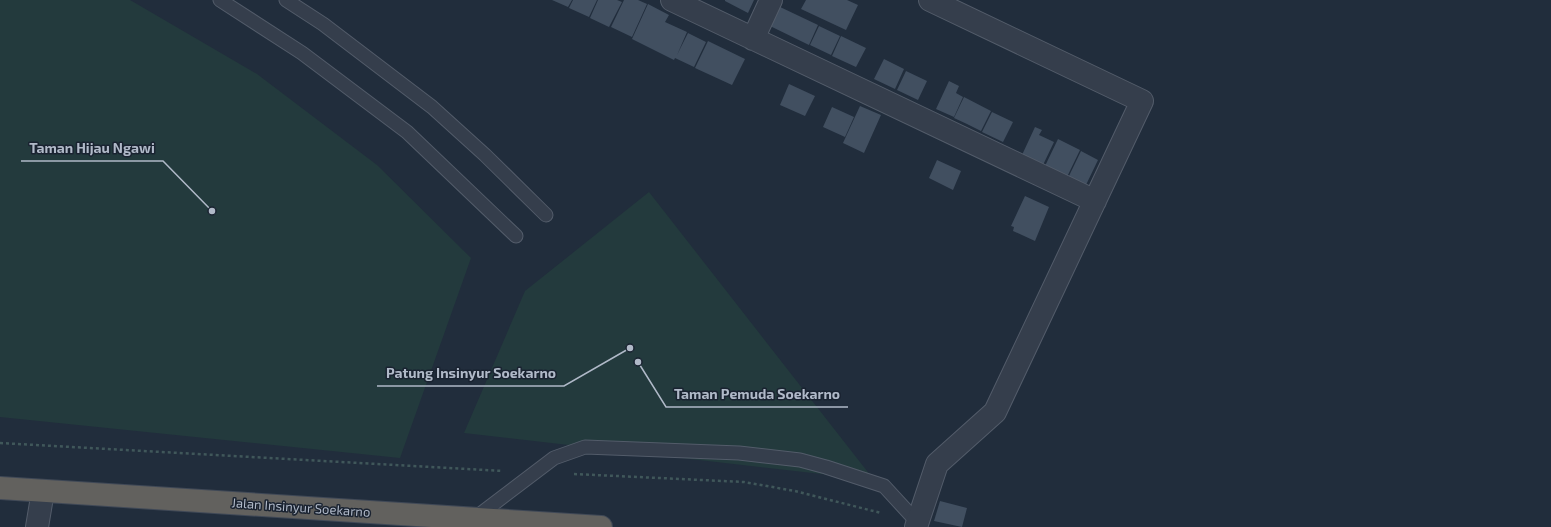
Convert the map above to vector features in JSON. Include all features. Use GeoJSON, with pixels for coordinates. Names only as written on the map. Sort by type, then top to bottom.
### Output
{"type":"FeatureCollection","features":[{"type":"Feature","properties":{"kind":"highway","name":"Jalan Insinyur Soekarno"},"geometry":{"type":"LineString","coordinates":[[0,488],[601,527]]}},
{"type":"Feature","properties":{"kind":"street"},"geometry":{"type":"LineString","coordinates":[[672,0],[1095,201]]}},
{"type":"Feature","properties":{"kind":"street"},"geometry":{"type":"LineString","coordinates":[[753,39],[771,0]]}},
{"type":"Feature","properties":{"kind":"street"},"geometry":{"type":"LineString","coordinates":[[917,525],[937,464],[995,412],[1142,101],[930,0]]}},
{"type":"Feature","properties":{"kind":"street"},"geometry":{"type":"LineString","coordinates":[[37,527],[43,491]]}},
{"type":"Feature","properties":{"kind":"lane"},"geometry":{"type":"LineString","coordinates":[[220,0],[302,53],[407,132],[516,236]]}},
{"type":"Feature","properties":{"kind":"lane"},"geometry":{"type":"LineString","coordinates":[[286,0],[323,24],[432,107],[485,155],[546,215]]}},
{"type":"Feature","properties":{"kind":"lane"},"geometry":{"type":"LineString","coordinates":[[475,518],[554,458],[585,447],[732,453],[800,460],[884,486],[917,525]]}},
{"type":"Feature","properties":{"kind":"path"},"geometry":{"type":"LineString","coordinates":[[0,443],[744,482],[795,491],[917,525]]}},
{"type":"Feature","properties":{"kind":"green space"},"geometry":{"type":"Polygon","coordinates":[[[0,0],[130,0],[257,74],[377,165],[471,258],[400,458],[0,417],[0,0]]]}},
{"type":"Feature","properties":{"kind":"green space"},"geometry":{"type":"Polygon","coordinates":[[[649,192],[874,480],[464,433],[525,291],[649,192]]]}},
{"type":"Feature","properties":{"kind":"building"},"geometry":{"type":"Polygon","coordinates":[[[552,0],[572,0],[568,7],[552,0]]]}},
{"type":"Feature","properties":{"kind":"building"},"geometry":{"type":"Polygon","coordinates":[[[573,0],[597,0],[589,17],[569,8],[573,0]]]}},
{"type":"Feature","properties":{"kind":"building"},"geometry":{"type":"Polygon","coordinates":[[[598,0],[617,0],[622,2],[609,27],[590,18],[598,0]]]}},
{"type":"Feature","properties":{"kind":"building"},"geometry":{"type":"Polygon","coordinates":[[[624,0],[638,0],[647,4],[632,37],[611,27],[624,0]]]}},
{"type":"Feature","properties":{"kind":"building"},"geometry":{"type":"Polygon","coordinates":[[[725,0],[754,0],[748,13],[725,0]]]}},
{"type":"Feature","properties":{"kind":"building"},"geometry":{"type":"Polygon","coordinates":[[[806,0],[847,0],[858,5],[846,30],[801,9],[806,0]]]}},
{"type":"Feature","properties":{"kind":"building"},"geometry":{"type":"Polygon","coordinates":[[[648,4],[669,15],[665,22],[687,32],[677,55],[688,33],[706,42],[694,67],[675,58],[674,60],[632,39],[648,4]]]}},
{"type":"Feature","properties":{"kind":"building"},"geometry":{"type":"Polygon","coordinates":[[[778,6],[818,25],[809,45],[768,25],[778,6]]]}},
{"type":"Feature","properties":{"kind":"building"},"geometry":{"type":"Polygon","coordinates":[[[819,26],[840,36],[831,55],[810,45],[819,26]]]}},
{"type":"Feature","properties":{"kind":"building"},"geometry":{"type":"Polygon","coordinates":[[[841,36],[866,48],[856,67],[832,56],[841,36]]]}},
{"type":"Feature","properties":{"kind":"building"},"geometry":{"type":"Polygon","coordinates":[[[708,41],[745,59],[732,85],[695,68],[708,41]]]}},
{"type":"Feature","properties":{"kind":"building"},"geometry":{"type":"Polygon","coordinates":[[[884,59],[904,69],[895,89],[874,79],[884,59]]]}},
{"type":"Feature","properties":{"kind":"building"},"geometry":{"type":"Polygon","coordinates":[[[906,71],[927,81],[918,100],[897,90],[906,71]]]}},
{"type":"Feature","properties":{"kind":"building"},"geometry":{"type":"Polygon","coordinates":[[[949,81],[959,86],[956,93],[963,97],[954,117],[936,109],[949,81]]]}},
{"type":"Feature","properties":{"kind":"building"},"geometry":{"type":"Polygon","coordinates":[[[789,84],[815,96],[805,116],[780,105],[789,84]]]}},
{"type":"Feature","properties":{"kind":"building"},"geometry":{"type":"Polygon","coordinates":[[[964,97],[991,111],[981,131],[954,118],[964,97]]]}},
{"type":"Feature","properties":{"kind":"building"},"geometry":{"type":"Polygon","coordinates":[[[860,106],[881,115],[864,153],[843,143],[860,106]]]}},
{"type":"Feature","properties":{"kind":"building"},"geometry":{"type":"Polygon","coordinates":[[[832,107],[854,117],[845,137],[823,127],[832,107]]]}},
{"type":"Feature","properties":{"kind":"building"},"geometry":{"type":"Polygon","coordinates":[[[992,112],[1013,122],[1003,142],[982,132],[992,112]]]}},
{"type":"Feature","properties":{"kind":"building"},"geometry":{"type":"Polygon","coordinates":[[[1035,127],[1042,130],[1039,135],[1054,142],[1043,165],[1022,155],[1035,127]]]}},
{"type":"Feature","properties":{"kind":"building"},"geometry":{"type":"Polygon","coordinates":[[[1058,139],[1080,150],[1067,177],[1045,166],[1058,139]]]}},
{"type":"Feature","properties":{"kind":"building"},"geometry":{"type":"Polygon","coordinates":[[[1081,151],[1098,160],[1085,187],[1068,178],[1081,151]]]}},
{"type":"Feature","properties":{"kind":"building"},"geometry":{"type":"Polygon","coordinates":[[[937,160],[961,171],[953,190],[929,178],[937,160]]]}},
{"type":"Feature","properties":{"kind":"building"},"geometry":{"type":"Polygon","coordinates":[[[1025,196],[1049,207],[1035,241],[1013,231],[1014,227],[1011,226],[1025,196]]]}},
{"type":"Feature","properties":{"kind":"building"},"geometry":{"type":"Polygon","coordinates":[[[940,501],[967,508],[962,527],[934,521],[940,501]]]}},
{"type":"Feature","properties":{"kind":"place","name":"Taman Hijau Ngawi"},"geometry":{"type":"Point","coordinates":[212,211]}},
{"type":"Feature","properties":{"kind":"place","name":"Patung Insinyur Soekarno"},"geometry":{"type":"Point","coordinates":[630,348]}},
{"type":"Feature","properties":{"kind":"place","name":"Taman Pemuda Soekarno"},"geometry":{"type":"Point","coordinates":[638,362]}}]}
